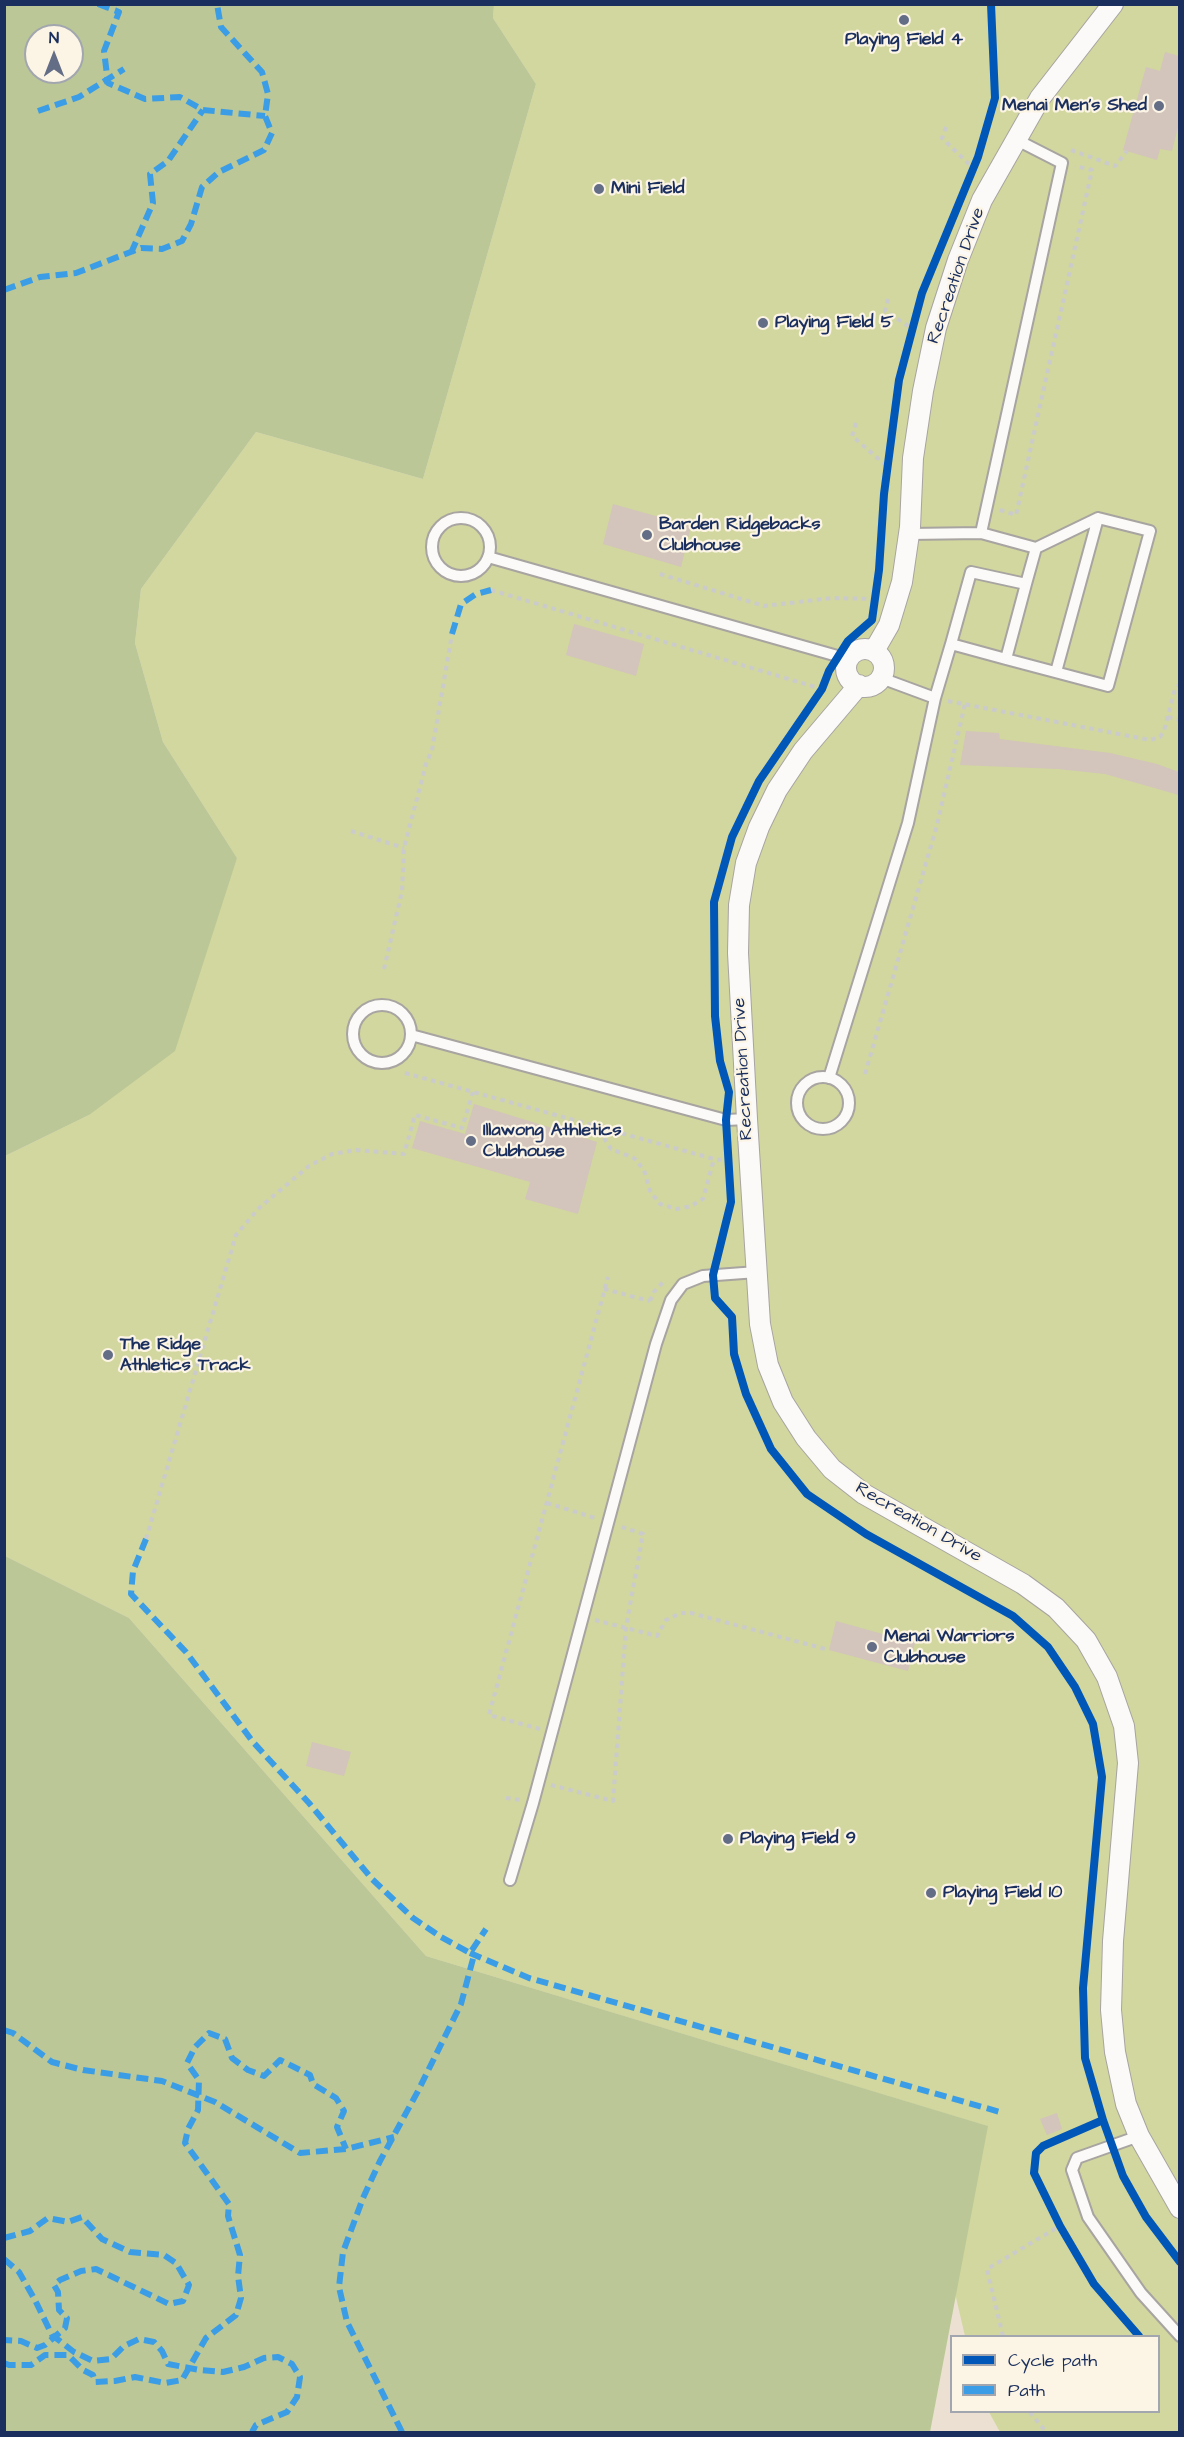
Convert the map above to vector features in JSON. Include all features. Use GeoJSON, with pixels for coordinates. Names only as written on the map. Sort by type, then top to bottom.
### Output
{"type":"FeatureCollection","features":[{"type":"Feature","properties":{"kind":"street","name":"Recreation Drive"},"geometry":{"type":"LineString","coordinates":[[874,651],[889,625],[902,582],[909,534],[913,458],[923,391],[936,328],[958,260],[982,200],[1015,139],[1040,98],[1113,4]]}},
{"type":"Feature","properties":{"kind":"street"},"geometry":{"type":"LineString","coordinates":[[859,650],[874,651],[883,663],[884,671],[881,678],[871,686],[859,686],[848,675],[843,658],[859,650]]}},
{"type":"Feature","properties":{"kind":"street","name":"Recreation Drive"},"geometry":{"type":"LineString","coordinates":[[859,686],[804,751],[777,790],[759,827],[746,862],[739,906],[738,954],[747,1119],[760,1324],[768,1365],[783,1402],[806,1438],[832,1469],[864,1494],[1023,1584],[1056,1608],[1086,1640],[1107,1677],[1124,1726],[1128,1763],[1113,1941],[1111,2010],[1115,2052],[1126,2104],[1139,2136],[1179,2208]]}},
{"type":"Feature","properties":{"kind":"lane"},"geometry":{"type":"LineString","coordinates":[[981,533],[1062,163],[1015,139]]}},
{"type":"Feature","properties":{"kind":"lane"},"geometry":{"type":"LineString","coordinates":[[909,534],[981,533],[1036,548],[1098,518],[1150,531],[1108,687],[951,644]]}},
{"type":"Feature","properties":{"kind":"lane"},"geometry":{"type":"LineString","coordinates":[[1056,672],[1098,518]]}},
{"type":"Feature","properties":{"kind":"lane"},"geometry":{"type":"LineString","coordinates":[[453,519],[471,520],[485,531],[490,549],[488,557],[484,565],[469,575],[451,574],[437,563],[432,546],[434,537],[445,523],[453,519]]}},
{"type":"Feature","properties":{"kind":"lane"},"geometry":{"type":"LineString","coordinates":[[1005,659],[1036,548]]}},
{"type":"Feature","properties":{"kind":"lane"},"geometry":{"type":"LineString","coordinates":[[488,557],[843,658]]}},
{"type":"Feature","properties":{"kind":"lane"},"geometry":{"type":"LineString","coordinates":[[829,1078],[908,823],[935,698],[971,572],[1026,584]]}},
{"type":"Feature","properties":{"kind":"lane"},"geometry":{"type":"LineString","coordinates":[[881,678],[935,698]]}},
{"type":"Feature","properties":{"kind":"lane"},"geometry":{"type":"LineString","coordinates":[[383,1005],[392,1007],[406,1018],[411,1035],[404,1052],[398,1058],[380,1063],[371,1061],[357,1050],[353,1033],[359,1016],[374,1006],[383,1005]]}},
{"type":"Feature","properties":{"kind":"lane"},"geometry":{"type":"LineString","coordinates":[[411,1035],[726,1120],[747,1119]]}},
{"type":"Feature","properties":{"kind":"lane"},"geometry":{"type":"LineString","coordinates":[[818,1077],[829,1078],[840,1083],[847,1092],[850,1103],[847,1115],[840,1124],[829,1129],[818,1129],[807,1124],[800,1115],[797,1103],[800,1092],[807,1083],[818,1077]]}},
{"type":"Feature","properties":{"kind":"lane"},"geometry":{"type":"LineString","coordinates":[[510,1880],[539,1782],[656,1344],[668,1307],[683,1284],[703,1276],[757,1272]]}},
{"type":"Feature","properties":{"kind":"lane"},"geometry":{"type":"LineString","coordinates":[[1139,2136],[1077,2158],[1072,2170],[1088,2217],[1141,2293],[1179,2336]]}},
{"type":"Feature","properties":{"kind":"path"},"geometry":{"type":"LineString","coordinates":[[946,127],[942,138],[974,168]]}},
{"type":"Feature","properties":{"kind":"path"},"geometry":{"type":"LineString","coordinates":[[987,507],[1016,515],[1092,170],[1062,163],[1068,149],[1115,166],[1126,152]]}},
{"type":"Feature","properties":{"kind":"path"},"geometry":{"type":"LineString","coordinates":[[969,178],[978,156]]}},
{"type":"Feature","properties":{"kind":"path"},"geometry":{"type":"LineString","coordinates":[[888,300],[885,311],[913,328]]}},
{"type":"Feature","properties":{"kind":"path"},"geometry":{"type":"LineString","coordinates":[[910,339],[915,320]]}},
{"type":"Feature","properties":{"kind":"path"},"geometry":{"type":"LineString","coordinates":[[856,423],[852,436],[888,467]]}},
{"type":"Feature","properties":{"kind":"path"},"geometry":{"type":"LineString","coordinates":[[886,476],[889,456]]}},
{"type":"Feature","properties":{"kind":"path"},"geometry":{"type":"LineString","coordinates":[[660,574],[764,606],[832,598],[875,599]]}},
{"type":"Feature","properties":{"kind":"path"},"geometry":{"type":"LineString","coordinates":[[491,590],[822,688]]}},
{"type":"Feature","properties":{"kind":"path"},"geometry":{"type":"LineString","coordinates":[[873,609],[876,590]]}},
{"type":"Feature","properties":{"kind":"path"},"geometry":{"type":"LineString","coordinates":[[384,969],[402,891],[404,848],[426,764],[432,750],[452,634]]}},
{"type":"Feature","properties":{"kind":"path"},"geometry":{"type":"LineString","coordinates":[[816,697],[843,658]]}},
{"type":"Feature","properties":{"kind":"path"},"geometry":{"type":"LineString","coordinates":[[935,698],[1143,740],[1160,736],[1168,717],[1175,688],[1179,684]]}},
{"type":"Feature","properties":{"kind":"path"},"geometry":{"type":"LineString","coordinates":[[865,1074],[937,825],[965,704]]}},
{"type":"Feature","properties":{"kind":"path"},"geometry":{"type":"LineString","coordinates":[[1168,717],[1179,720]]}},
{"type":"Feature","properties":{"kind":"path"},"geometry":{"type":"LineString","coordinates":[[351,831],[404,848]]}},
{"type":"Feature","properties":{"kind":"path"},"geometry":{"type":"LineString","coordinates":[[405,1073],[714,1159],[729,1161]]}},
{"type":"Feature","properties":{"kind":"path"},"geometry":{"type":"LineString","coordinates":[[146,1539],[236,1235],[267,1201],[309,1166],[332,1154],[356,1150],[404,1154],[416,1115],[462,1128],[473,1092]]}},
{"type":"Feature","properties":{"kind":"path"},"geometry":{"type":"LineString","coordinates":[[726,1120],[729,1171]]}},
{"type":"Feature","properties":{"kind":"path"},"geometry":{"type":"LineString","coordinates":[[604,1129],[604,1138],[611,1149],[634,1158],[645,1170],[650,1191],[660,1204],[677,1209],[691,1206],[703,1199],[714,1159]]}},
{"type":"Feature","properties":{"kind":"path"},"geometry":{"type":"LineString","coordinates":[[552,1733],[489,1715],[608,1277]]}},
{"type":"Feature","properties":{"kind":"path"},"geometry":{"type":"LineString","coordinates":[[604,1289],[668,1307]]}},
{"type":"Feature","properties":{"kind":"path"},"geometry":{"type":"LineString","coordinates":[[539,1782],[613,1801],[626,1628],[643,1534],[547,1503]]}},
{"type":"Feature","properties":{"kind":"path"},"geometry":{"type":"LineString","coordinates":[[583,1616],[657,1636],[666,1620],[681,1613],[691,1613],[829,1650]]}},
{"type":"Feature","properties":{"kind":"path"},"geometry":{"type":"LineString","coordinates":[[1003,2335],[987,2269],[1058,2223],[1065,2236]]}},
{"type":"Feature","properties":{"kind":"path"},"geometry":{"type":"LineString","coordinates":[[1031,2413],[1046,2433]]}},
{"type":"Feature","properties":{"kind":"green space"},"geometry":{"type":"Polygon","coordinates":[[[5,4],[494,5],[493,18],[536,84],[423,479],[256,432],[141,589],[135,643],[163,742],[237,858],[175,1051],[89,1115],[5,1156],[5,4]]]}},
{"type":"Feature","properties":{"kind":"green space"},"geometry":{"type":"Polygon","coordinates":[[[494,5],[1179,5],[1179,2432],[1000,2432],[990,2413],[1160,2413],[1160,2335],[965,2335],[955,2293],[987,2126],[426,1956],[129,1618],[5,1556],[5,1156],[89,1115],[237,858],[163,742],[135,643],[141,589],[256,432],[423,479],[536,84],[493,18],[494,5]]]}},
{"type":"Feature","properties":{"kind":"green space"},"geometry":{"type":"Polygon","coordinates":[[[5,1556],[129,1618],[426,1956],[988,2126],[930,2432],[5,2432],[5,1556]]]}},
{"type":"Feature","properties":{"kind":"building"},"geometry":{"type":"Polygon","coordinates":[[[1165,52],[1179,56],[1179,123],[1172,151],[1160,149],[1157,160],[1123,150],[1146,67],[1160,71],[1165,52]]]}},
{"type":"Feature","properties":{"kind":"building","name":"Barden Ridgebacks Clubhouse"},"geometry":{"type":"Polygon","coordinates":[[[613,504],[691,526],[681,567],[603,544],[613,504]]]}},
{"type":"Feature","properties":{"kind":"building"},"geometry":{"type":"Polygon","coordinates":[[[574,624],[644,644],[636,676],[566,655],[574,624]]]}},
{"type":"Feature","properties":{"kind":"building"},"geometry":{"type":"Polygon","coordinates":[[[966,731],[999,733],[1000,739],[1110,753],[1157,764],[1179,772],[1179,795],[1105,774],[1058,769],[960,765],[966,731]]]}},
{"type":"Feature","properties":{"kind":"building"},"geometry":{"type":"Polygon","coordinates":[[[474,1104],[597,1142],[578,1214],[525,1199],[530,1182],[412,1148],[420,1121],[465,1134],[474,1104]]]}},
{"type":"Feature","properties":{"kind":"building","name":"Menai Warriors Clubhouse"},"geometry":{"type":"Polygon","coordinates":[[[836,1621],[915,1643],[908,1671],[829,1650],[836,1621]]]}},
{"type":"Feature","properties":{"kind":"building"},"geometry":{"type":"Polygon","coordinates":[[[312,1742],[351,1752],[344,1776],[306,1766],[312,1742]]]}},
{"type":"Feature","properties":{"kind":"building"},"geometry":{"type":"Polygon","coordinates":[[[1057,2113],[1062,2129],[1047,2135],[1040,2119],[1057,2113]]]}},
{"type":"Feature","properties":{"kind":"marked path"},"geometry":{"type":"LineString","coordinates":[[98,4],[119,12],[104,51],[108,83],[145,99],[180,97],[203,110],[265,116]]}},
{"type":"Feature","properties":{"kind":"marked path"},"geometry":{"type":"LineString","coordinates":[[4,290],[40,277],[76,273],[141,248],[162,249],[182,241],[191,224],[202,187],[219,172],[264,150],[272,133],[265,116],[268,94],[262,72],[221,27],[217,4]]}},
{"type":"Feature","properties":{"kind":"marked path"},"geometry":{"type":"LineString","coordinates":[[38,111],[79,97],[124,69]]}},
{"type":"Feature","properties":{"kind":"marked path"},"geometry":{"type":"LineString","coordinates":[[131,253],[153,203],[150,174],[168,161],[203,110]]}},
{"type":"Feature","properties":{"kind":"marked path"},"geometry":{"type":"LineString","coordinates":[[452,634],[461,604],[476,594],[491,590]]}},
{"type":"Feature","properties":{"kind":"marked path"},"geometry":{"type":"LineString","coordinates":[[146,1539],[133,1571],[131,1594],[186,1652],[253,1742],[309,1803],[372,1879],[413,1918],[470,1953],[486,1929]]}},
{"type":"Feature","properties":{"kind":"marked path"},"geometry":{"type":"LineString","coordinates":[[470,1953],[529,1978],[1000,2112]]}},
{"type":"Feature","properties":{"kind":"marked path"},"geometry":{"type":"LineString","coordinates":[[402,2432],[347,2322],[339,2287],[343,2252],[363,2198],[380,2161],[461,2004],[474,1955]]}},
{"type":"Feature","properties":{"kind":"marked path"},"geometry":{"type":"LineString","coordinates":[[4,2030],[13,2033],[52,2062],[83,2070],[162,2081],[215,2102],[300,2153],[346,2149],[394,2137]]}},
{"type":"Feature","properties":{"kind":"marked path"},"geometry":{"type":"LineString","coordinates":[[4,2363],[31,2365],[45,2355],[68,2355],[83,2370],[93,2375],[95,2382],[135,2377],[165,2383],[182,2380],[206,2338],[236,2315],[241,2298],[238,2276],[240,2255],[228,2216],[229,2204],[185,2143],[188,2129],[198,2110],[199,2080],[187,2063],[195,2047],[209,2033],[225,2039],[232,2058],[248,2070],[264,2076],[280,2060],[310,2075],[313,2084],[336,2098],[344,2111],[337,2127],[346,2149]]}},
{"type":"Feature","properties":{"kind":"marked path"},"geometry":{"type":"LineString","coordinates":[[4,2238],[30,2231],[48,2218],[68,2222],[82,2217],[102,2239],[130,2252],[164,2255],[176,2263],[189,2285],[183,2301],[169,2304],[96,2269],[81,2271],[54,2285],[58,2292],[59,2310],[67,2318],[65,2328],[45,2345],[37,2348],[21,2341],[4,2340]]}},
{"type":"Feature","properties":{"kind":"marked path"},"geometry":{"type":"LineString","coordinates":[[4,2259],[19,2272],[52,2335],[74,2352],[93,2361],[111,2359],[124,2346],[139,2339],[154,2342],[162,2351],[168,2364],[200,2370],[223,2372],[244,2367],[264,2358],[278,2357],[292,2364],[300,2377],[297,2397],[287,2412],[256,2425],[252,2432]]}},
{"type":"Feature","properties":{"kind":"cycle path"},"geometry":{"type":"LineString","coordinates":[[991,4],[995,98],[978,157],[922,293],[899,380],[884,494],[879,570],[872,620],[848,641],[829,671],[822,689],[759,781],[732,837],[714,902],[715,1016],[720,1061],[729,1092],[726,1120],[731,1202],[713,1275],[715,1298],[732,1317],[734,1354],[746,1394],[771,1449],[807,1494],[866,1534],[1013,1616],[1048,1647],[1075,1687],[1093,1724],[1102,1777],[1083,1988],[1085,2058],[1103,2120],[1123,2176],[1146,2217],[1180,2262]]}},
{"type":"Feature","properties":{"kind":"cycle path"},"geometry":{"type":"LineString","coordinates":[[1103,2120],[1043,2146],[1036,2153],[1034,2173],[1060,2226],[1094,2284],[1138,2335]]}},
{"type":"Feature","properties":{"kind":"place","name":"Playing Field 4"},"geometry":{"type":"Point","coordinates":[904,20]}},
{"type":"Feature","properties":{"kind":"place","name":"Menai Men's Shed"},"geometry":{"type":"Point","coordinates":[1159,106]}},
{"type":"Feature","properties":{"kind":"place","name":"Mini Field"},"geometry":{"type":"Point","coordinates":[599,189]}},
{"type":"Feature","properties":{"kind":"place","name":"Playing Field 5"},"geometry":{"type":"Point","coordinates":[763,323]}},
{"type":"Feature","properties":{"kind":"place","name":"Barden Ridgebacks Clubhouse"},"geometry":{"type":"Point","coordinates":[647,535]}},
{"type":"Feature","properties":{"kind":"place","name":"Illawong Athletics Clubhouse"},"geometry":{"type":"Point","coordinates":[471,1141]}},
{"type":"Feature","properties":{"kind":"place","name":"The Ridge Athletics Track"},"geometry":{"type":"Point","coordinates":[108,1355]}},
{"type":"Feature","properties":{"kind":"place","name":"Menai Warriors Clubhouse"},"geometry":{"type":"Point","coordinates":[872,1647]}},
{"type":"Feature","properties":{"kind":"place","name":"Playing Field 9"},"geometry":{"type":"Point","coordinates":[728,1839]}},
{"type":"Feature","properties":{"kind":"place","name":"Playing Field 10"},"geometry":{"type":"Point","coordinates":[931,1893]}}]}
